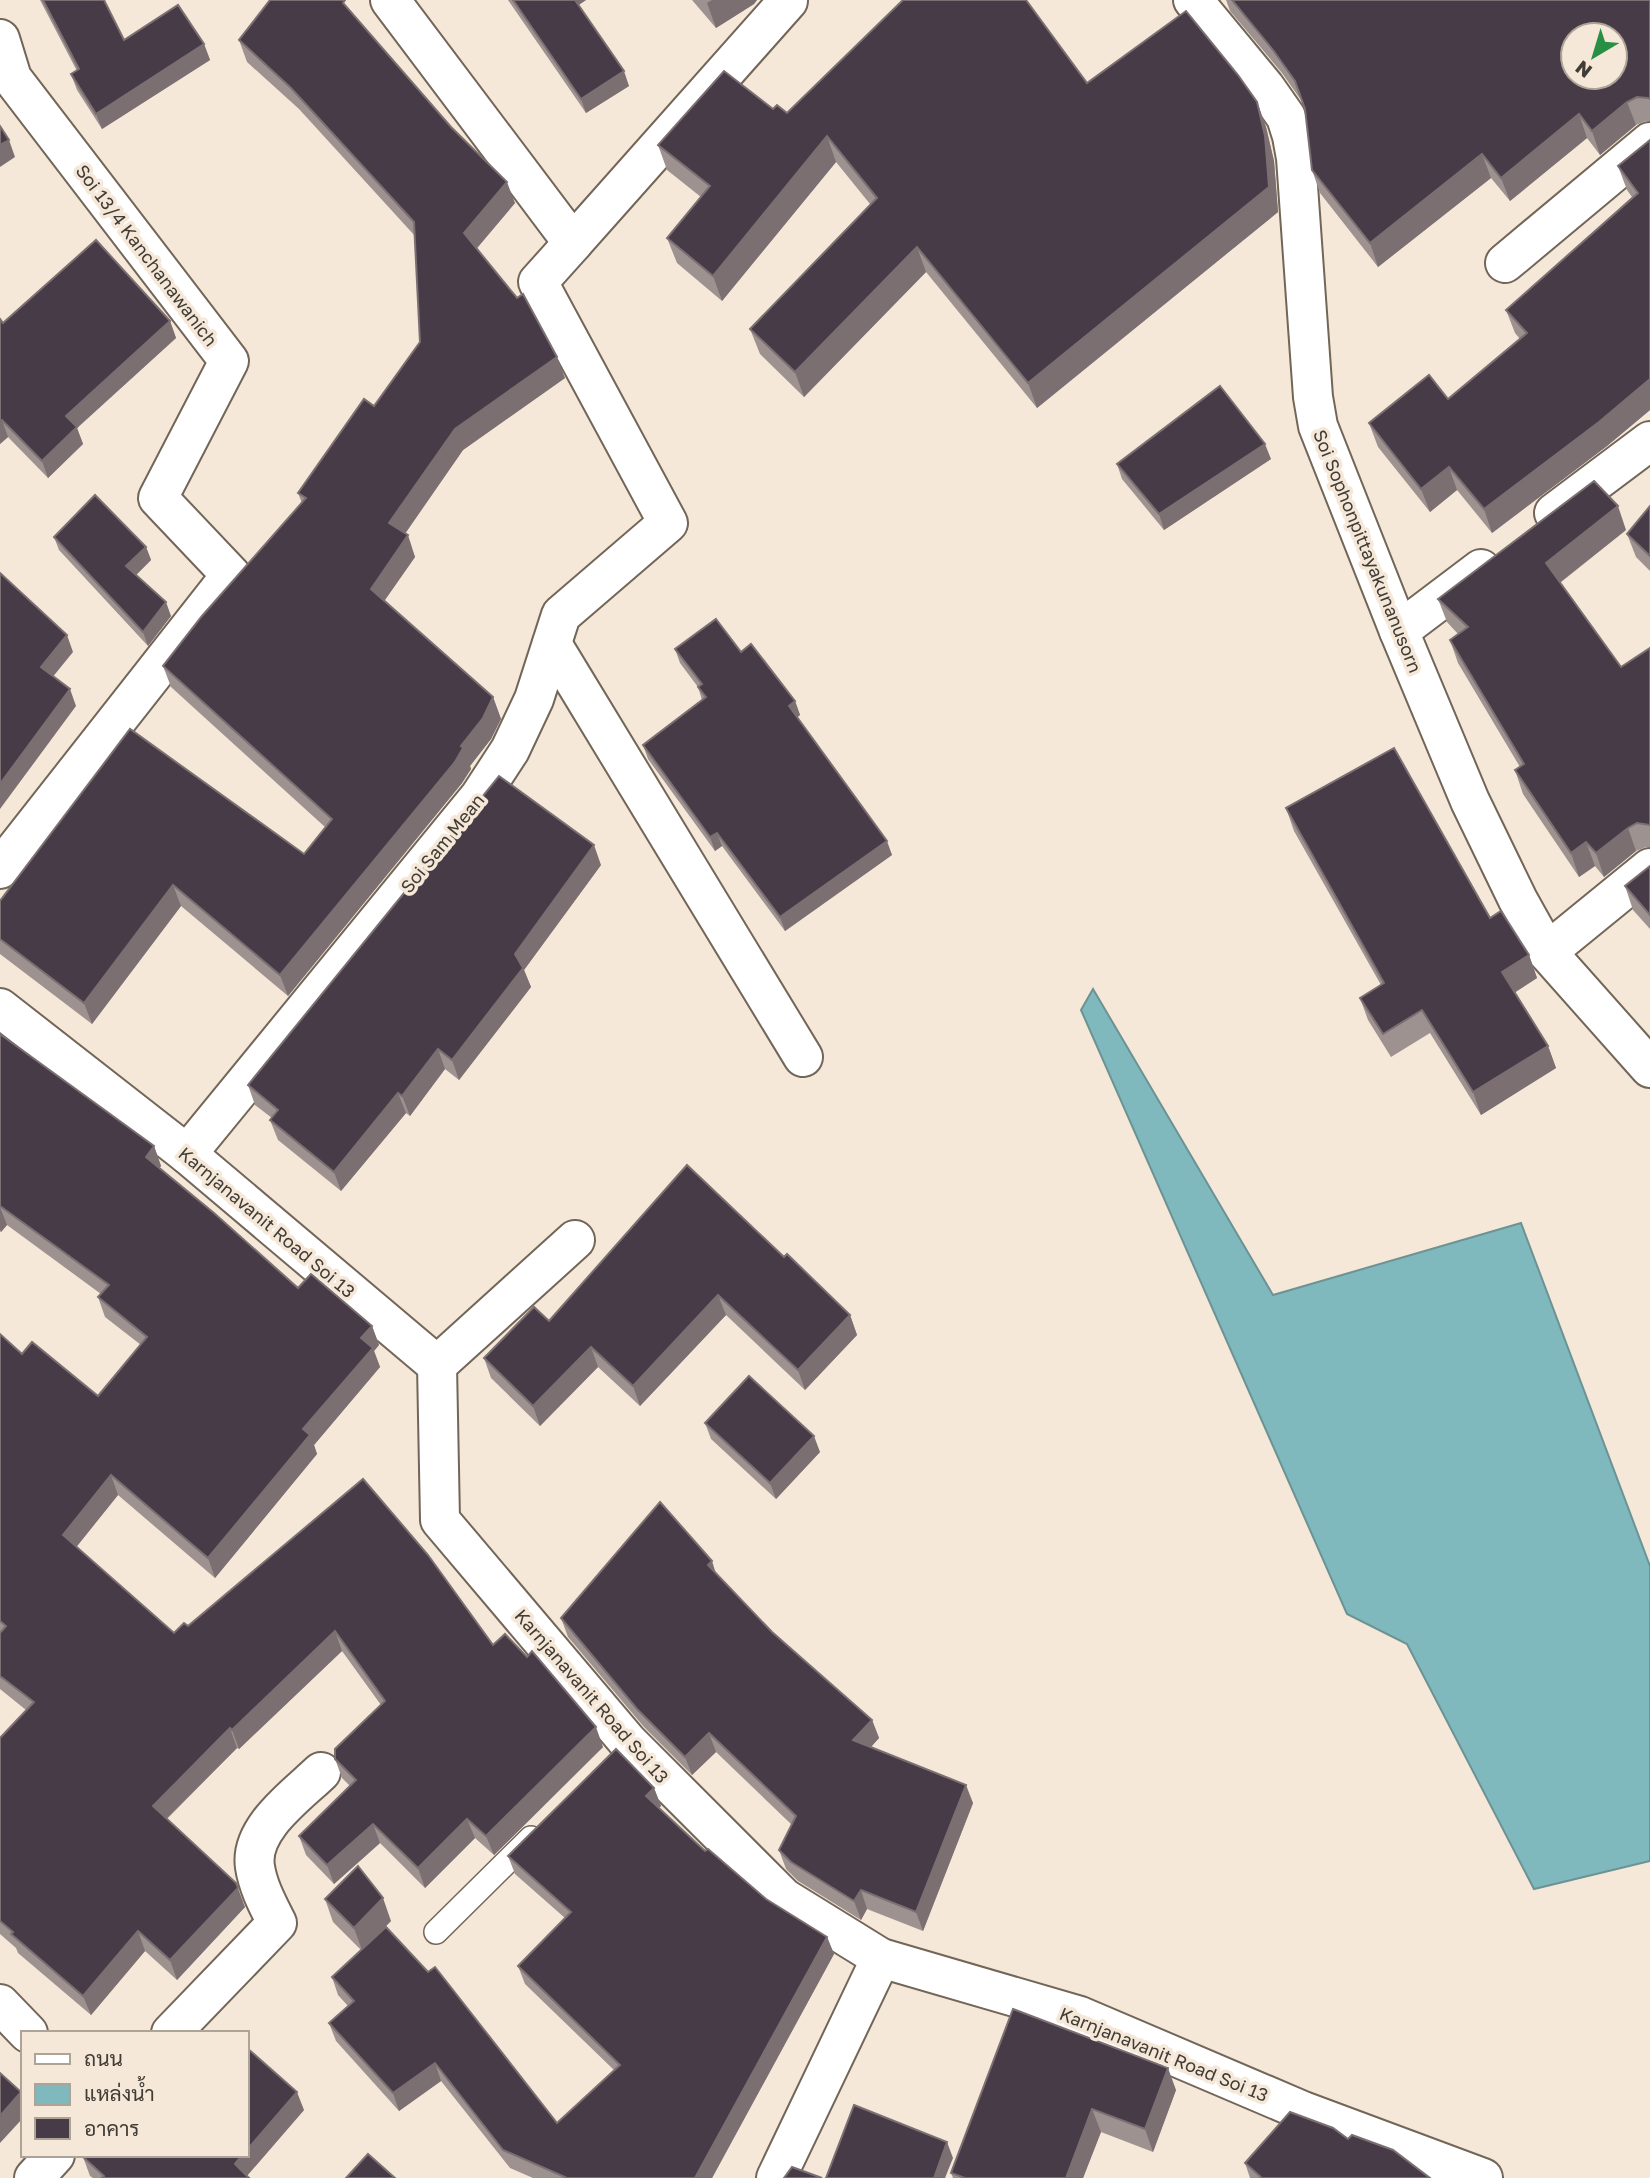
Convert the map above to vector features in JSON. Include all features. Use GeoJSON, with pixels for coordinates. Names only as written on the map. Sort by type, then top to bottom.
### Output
{"type":"FeatureCollection","features":[{"type":"Feature","properties":{"kind":"street"},"geometry":{"type":"LineString","coordinates":[[390,0],[573,243],[788,1]]}},
{"type":"Feature","properties":{"kind":"street","name":"Soi Sophonpittayakunanusorn"},"geometry":{"type":"LineString","coordinates":[[1193,0],[1265,87],[1286,117],[1296,158],[1314,412],[1323,441],[1399,631],[1493,852],[1547,952],[1650,1068]]}},
{"type":"Feature","properties":{"kind":"street","name":"Soi 13/4 Kanchanawanich"},"geometry":{"type":"LineString","coordinates":[[0,39],[12,78],[229,361],[158,498],[231,575],[0,869]]}},
{"type":"Feature","properties":{"kind":"street"},"geometry":{"type":"LineString","coordinates":[[1505,262],[1650,142]]}},
{"type":"Feature","properties":{"kind":"street","name":"Soi Sam Mean"},"geometry":{"type":"LineString","coordinates":[[187,1154],[480,796],[510,750],[534,699],[561,615],[668,523],[538,282],[573,243]]}},
{"type":"Feature","properties":{"kind":"street"},"geometry":{"type":"LineString","coordinates":[[1399,631],[1650,440]]}},
{"type":"Feature","properties":{"kind":"street"},"geometry":{"type":"LineString","coordinates":[[552,644],[803,1057]]}},
{"type":"Feature","properties":{"kind":"street"},"geometry":{"type":"LineString","coordinates":[[1547,952],[1650,868]]}},
{"type":"Feature","properties":{"kind":"street","name":"Karnjanavanit Road Soi 13"},"geometry":{"type":"LineString","coordinates":[[0,1008],[187,1154],[437,1365],[440,1520],[618,1752],[784,1898],[881,1958],[1080,2016],[1303,2111],[1483,2178]]}},
{"type":"Feature","properties":{"kind":"street"},"geometry":{"type":"LineString","coordinates":[[437,1365],[575,1240]]}},
{"type":"Feature","properties":{"kind":"street"},"geometry":{"type":"LineString","coordinates":[[174,2031],[277,1923],[258,1880],[254,1864],[256,1846],[261,1831],[321,1772]]}},
{"type":"Feature","properties":{"kind":"street"},"geometry":{"type":"LineString","coordinates":[[776,2178],[881,1958]]}},
{"type":"Feature","properties":{"kind":"street"},"geometry":{"type":"LineString","coordinates":[[0,2004],[26,2031]]}},
{"type":"Feature","properties":{"kind":"street"},"geometry":{"type":"LineString","coordinates":[[34,2178],[53,2157]]}},
{"type":"Feature","properties":{"kind":"lane"},"geometry":{"type":"LineString","coordinates":[[436,1932],[551,1818]]}},
{"type":"Feature","properties":{"kind":"water"},"geometry":{"type":"Polygon","coordinates":[[[1093,989],[1273,1295],[1521,1223],[1650,1566],[1650,1861],[1534,1889],[1407,1644],[1347,1614],[1081,1010],[1093,989]]]}},
{"type":"Feature","properties":{"kind":"building"},"geometry":{"type":"Polygon","coordinates":[[[43,0],[104,0],[124,40],[178,5],[204,44],[96,114],[71,74],[79,69],[43,0]]]}},
{"type":"Feature","properties":{"kind":"building"},"geometry":{"type":"Polygon","coordinates":[[[270,0],[345,0],[343,3],[451,127],[507,182],[464,233],[517,298],[523,294],[557,357],[455,429],[389,523],[408,535],[371,589],[493,697],[483,718],[461,746],[463,748],[455,762],[280,975],[173,885],[84,1003],[0,939],[0,901],[130,729],[304,854],[332,819],[163,666],[202,616],[306,498],[298,493],[364,399],[374,406],[420,342],[414,222],[291,88],[239,40],[270,0]]]}},
{"type":"Feature","properties":{"kind":"building"},"geometry":{"type":"Polygon","coordinates":[[[513,0],[575,0],[624,71],[581,99],[513,0]]]}},
{"type":"Feature","properties":{"kind":"building"},"geometry":{"type":"Polygon","coordinates":[[[903,0],[1026,0],[1087,83],[1186,11],[1257,102],[1265,136],[1269,187],[1028,383],[917,247],[795,372],[750,329],[877,198],[827,136],[713,276],[667,238],[710,186],[658,145],[724,71],[773,109],[777,105],[787,113],[903,0]]]}},
{"type":"Feature","properties":{"kind":"building"},"geometry":{"type":"Polygon","coordinates":[[[1232,0],[1650,0],[1650,99],[1637,97],[1627,102],[1592,131],[1579,114],[1501,178],[1482,154],[1370,243],[1312,170],[1305,109],[1295,81],[1232,0]]]}},
{"type":"Feature","properties":{"kind":"building"},"geometry":{"type":"Polygon","coordinates":[[[0,126],[9,140],[0,145],[0,126]]]}},
{"type":"Feature","properties":{"kind":"building"},"geometry":{"type":"Polygon","coordinates":[[[1650,140],[1650,379],[1599,422],[1484,509],[1449,467],[1421,489],[1369,423],[1429,375],[1448,399],[1527,333],[1506,310],[1638,193],[1618,166],[1650,140]]]}},
{"type":"Feature","properties":{"kind":"building"},"geometry":{"type":"Polygon","coordinates":[[[96,240],[170,321],[66,416],[77,427],[42,461],[2,420],[0,421],[0,319],[3,323],[96,240]]]}},
{"type":"Feature","properties":{"kind":"building"},"geometry":{"type":"Polygon","coordinates":[[[1220,386],[1265,444],[1159,514],[1117,464],[1220,386]]]}},
{"type":"Feature","properties":{"kind":"building"},"geometry":{"type":"Polygon","coordinates":[[[1594,481],[1618,506],[1546,563],[1621,667],[1650,648],[1650,825],[1637,823],[1596,853],[1586,842],[1571,853],[1515,770],[1524,764],[1450,640],[1468,627],[1438,599],[1594,481]]]}},
{"type":"Feature","properties":{"kind":"building"},"geometry":{"type":"Polygon","coordinates":[[[95,495],[146,547],[126,566],[166,602],[143,632],[54,537],[95,495]]]}},
{"type":"Feature","properties":{"kind":"building"},"geometry":{"type":"Polygon","coordinates":[[[1650,506],[1650,556],[1627,534],[1650,506]]]}},
{"type":"Feature","properties":{"kind":"building"},"geometry":{"type":"Polygon","coordinates":[[[0,573],[67,635],[41,667],[70,689],[0,784],[0,573]]]}},
{"type":"Feature","properties":{"kind":"building"},"geometry":{"type":"Polygon","coordinates":[[[716,619],[741,652],[751,644],[795,701],[789,706],[887,841],[780,917],[717,833],[710,837],[643,745],[706,697],[698,687],[702,684],[675,649],[716,619]]]}},
{"type":"Feature","properties":{"kind":"building"},"geometry":{"type":"Polygon","coordinates":[[[1394,748],[1490,918],[1501,911],[1529,955],[1502,972],[1548,1046],[1473,1092],[1422,1010],[1383,1034],[1360,998],[1384,983],[1286,808],[1394,748]]]}},
{"type":"Feature","properties":{"kind":"building"},"geometry":{"type":"Polygon","coordinates":[[[499,776],[594,845],[515,954],[523,968],[452,1060],[438,1049],[402,1096],[398,1093],[334,1172],[270,1120],[278,1110],[248,1085],[499,776]]]}},
{"type":"Feature","properties":{"kind":"building"},"geometry":{"type":"Polygon","coordinates":[[[1650,866],[1650,915],[1625,886],[1650,866]]]}},
{"type":"Feature","properties":{"kind":"building"},"geometry":{"type":"Polygon","coordinates":[[[0,1034],[154,1146],[146,1157],[298,1288],[311,1274],[372,1326],[361,1338],[373,1348],[303,1429],[310,1435],[208,1558],[111,1475],[63,1535],[174,1633],[184,1623],[188,1626],[363,1479],[428,1555],[493,1645],[505,1634],[527,1657],[532,1651],[596,1727],[486,1836],[467,1819],[418,1868],[373,1824],[327,1865],[299,1836],[356,1780],[335,1759],[335,1749],[385,1701],[335,1631],[232,1730],[230,1728],[153,1806],[236,1883],[238,1888],[170,1960],[138,1931],[83,1996],[11,1934],[13,1932],[0,1921],[0,1738],[34,1702],[0,1676],[0,1633],[6,1626],[0,1621],[0,1334],[22,1354],[32,1342],[98,1396],[147,1337],[98,1297],[109,1285],[0,1206],[0,1034]]]}},
{"type":"Feature","properties":{"kind":"building"},"geometry":{"type":"Polygon","coordinates":[[[687,1165],[784,1257],[787,1254],[850,1315],[798,1370],[718,1295],[633,1386],[591,1347],[533,1406],[484,1358],[534,1307],[549,1321],[687,1165]]]}},
{"type":"Feature","properties":{"kind":"building"},"geometry":{"type":"Polygon","coordinates":[[[749,1376],[814,1436],[770,1483],[705,1423],[749,1376]]]}},
{"type":"Feature","properties":{"kind":"building"},"geometry":{"type":"Polygon","coordinates":[[[660,1502],[712,1561],[708,1565],[772,1632],[872,1720],[853,1740],[966,1785],[916,1912],[861,1890],[854,1901],[791,1862],[779,1850],[796,1816],[709,1733],[685,1757],[637,1709],[561,1618],[660,1502]]]}},
{"type":"Feature","properties":{"kind":"building"},"geometry":{"type":"Polygon","coordinates":[[[616,1749],[654,1788],[646,1796],[705,1851],[708,1849],[766,1899],[827,1937],[695,2178],[567,2178],[503,2150],[435,2063],[393,2093],[329,2023],[354,2001],[332,1977],[386,1927],[428,1972],[435,1967],[557,2123],[620,2065],[518,1966],[571,1912],[508,1856],[616,1749]]]}},
{"type":"Feature","properties":{"kind":"building"},"geometry":{"type":"Polygon","coordinates":[[[358,1866],[383,1898],[354,1928],[325,1899],[358,1866]]]}},
{"type":"Feature","properties":{"kind":"building"},"geometry":{"type":"Polygon","coordinates":[[[1013,2009],[1168,2068],[1145,2129],[1092,2109],[1066,2178],[965,2178],[951,2173],[1013,2009]]]}},
{"type":"Feature","properties":{"kind":"building"},"geometry":{"type":"Polygon","coordinates":[[[248,2049],[297,2092],[248,2149],[248,2049]]]}},
{"type":"Feature","properties":{"kind":"building"},"geometry":{"type":"Polygon","coordinates":[[[0,2073],[21,2092],[0,2116],[0,2073]]]}},
{"type":"Feature","properties":{"kind":"building"},"geometry":{"type":"Polygon","coordinates":[[[854,2105],[947,2142],[934,2178],[826,2178],[854,2105]]]}},
{"type":"Feature","properties":{"kind":"building"},"geometry":{"type":"Polygon","coordinates":[[[1290,2112],[1333,2128],[1348,2139],[1352,2135],[1393,2150],[1430,2178],[1262,2178],[1245,2163],[1290,2112]]]}},
{"type":"Feature","properties":{"kind":"building"},"geometry":{"type":"Polygon","coordinates":[[[368,2154],[395,2178],[346,2178],[368,2154]]]}},
{"type":"Feature","properties":{"kind":"building"},"geometry":{"type":"Polygon","coordinates":[[[83,2157],[240,2157],[235,2164],[249,2178],[102,2178],[104,2176],[83,2157]]]}},
{"type":"Feature","properties":{"kind":"building"},"geometry":{"type":"Polygon","coordinates":[[[792,2167],[822,2178],[784,2178],[792,2167]]]}}]}
